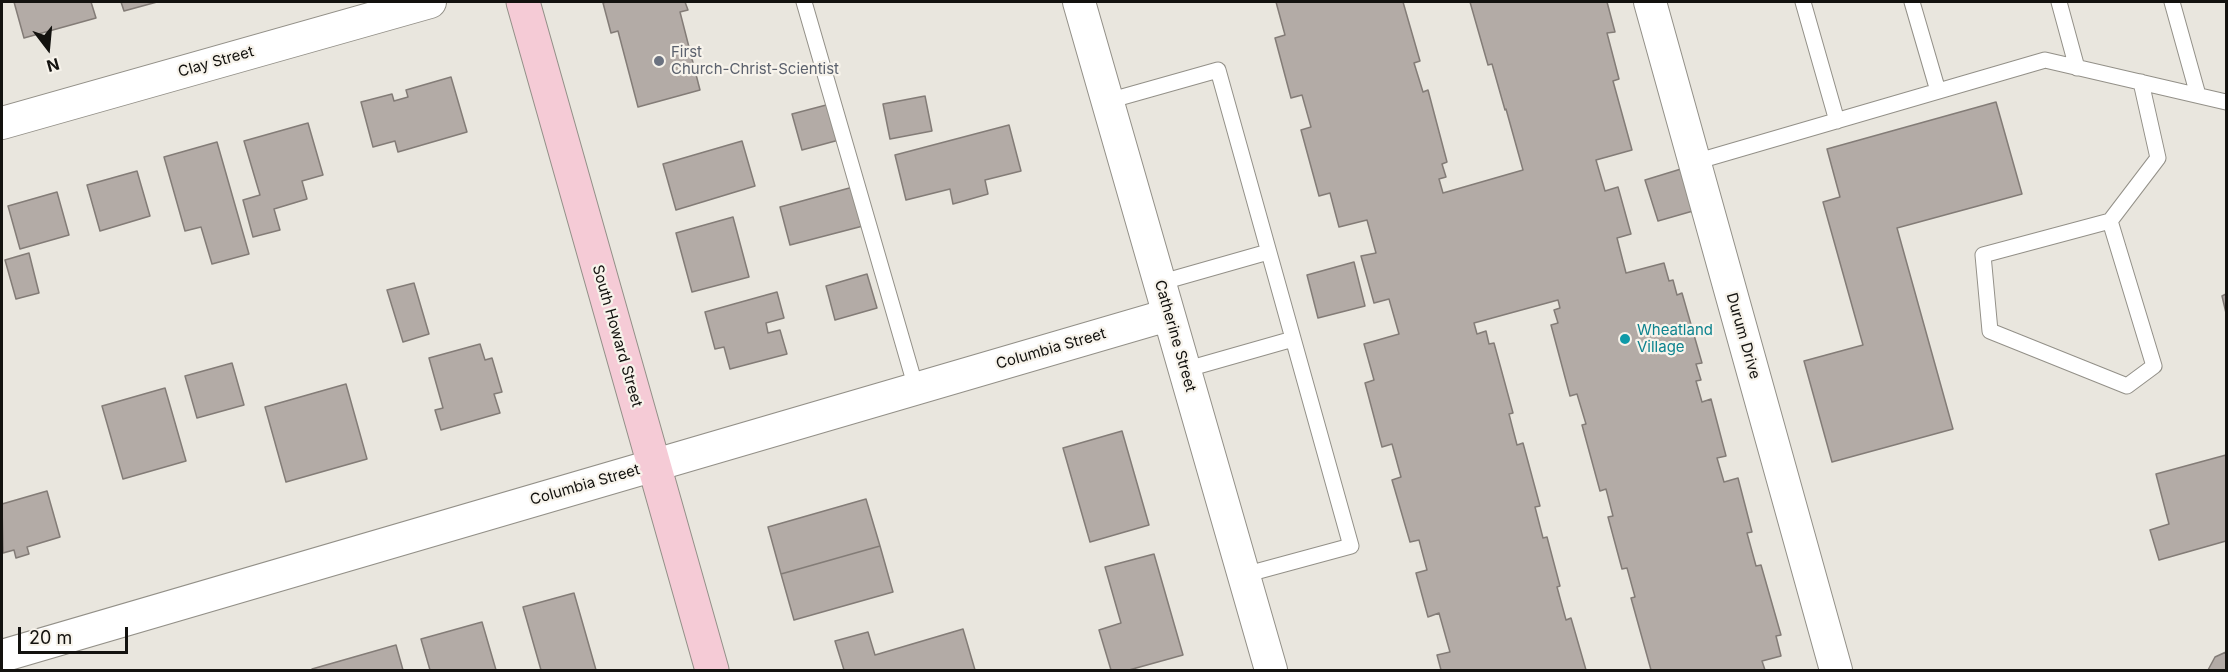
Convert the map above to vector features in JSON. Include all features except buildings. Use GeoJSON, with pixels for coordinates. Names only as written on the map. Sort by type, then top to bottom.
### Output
{"type":"FeatureCollection","features":[{"type":"Feature","properties":{"kind":"main road","name":"South Howard Street"},"geometry":{"type":"LineString","coordinates":[[523,2],[712,670]]}},
{"type":"Feature","properties":{"kind":"street","name":"Clay Street"},"geometry":{"type":"LineString","coordinates":[[2,123],[430,2]]}},
{"type":"Feature","properties":{"kind":"street","name":"Catherine Street"},"geometry":{"type":"LineString","coordinates":[[1079,2],[1271,670]]}},
{"type":"Feature","properties":{"kind":"street","name":"Durum Drive"},"geometry":{"type":"LineString","coordinates":[[1650,2],[1836,670]]}},
{"type":"Feature","properties":{"kind":"street","name":"Columbia Street"},"geometry":{"type":"LineString","coordinates":[[2,656],[1168,315]]}},
{"type":"Feature","properties":{"kind":"lane"},"geometry":{"type":"LineString","coordinates":[[804,2],[915,388]]}},
{"type":"Feature","properties":{"kind":"lane"},"geometry":{"type":"LineString","coordinates":[[1803,2],[1837,121]]}},
{"type":"Feature","properties":{"kind":"lane"},"geometry":{"type":"LineString","coordinates":[[1912,2],[1938,91]]}},
{"type":"Feature","properties":{"kind":"lane"},"geometry":{"type":"LineString","coordinates":[[2059,2],[2078,68]]}},
{"type":"Feature","properties":{"kind":"lane"},"geometry":{"type":"LineString","coordinates":[[2172,2],[2198,95]]}},
{"type":"Feature","properties":{"kind":"lane"},"geometry":{"type":"LineString","coordinates":[[1695,162],[2045,60],[2226,102]]}},
{"type":"Feature","properties":{"kind":"lane"},"geometry":{"type":"LineString","coordinates":[[1108,101],[1218,70],[1351,546],[1244,575]]}},
{"type":"Feature","properties":{"kind":"lane"},"geometry":{"type":"LineString","coordinates":[[2110,221],[2154,366],[2127,386],[1990,331],[1983,255],[2110,221],[2158,158],[2141,82]]}},
{"type":"Feature","properties":{"kind":"lane"},"geometry":{"type":"LineString","coordinates":[[1159,283],[1269,252]]}},
{"type":"Feature","properties":{"kind":"lane"},"geometry":{"type":"LineString","coordinates":[[1184,370],[1293,339]]}},
{"type":"Feature","properties":{"kind":"place","name":"First Church-Christ-Scientist"},"geometry":{"type":"Point","coordinates":[659,61]}},
{"type":"Feature","properties":{"kind":"place","name":"Wheatland Village"},"geometry":{"type":"Point","coordinates":[1625,339]}}]}
